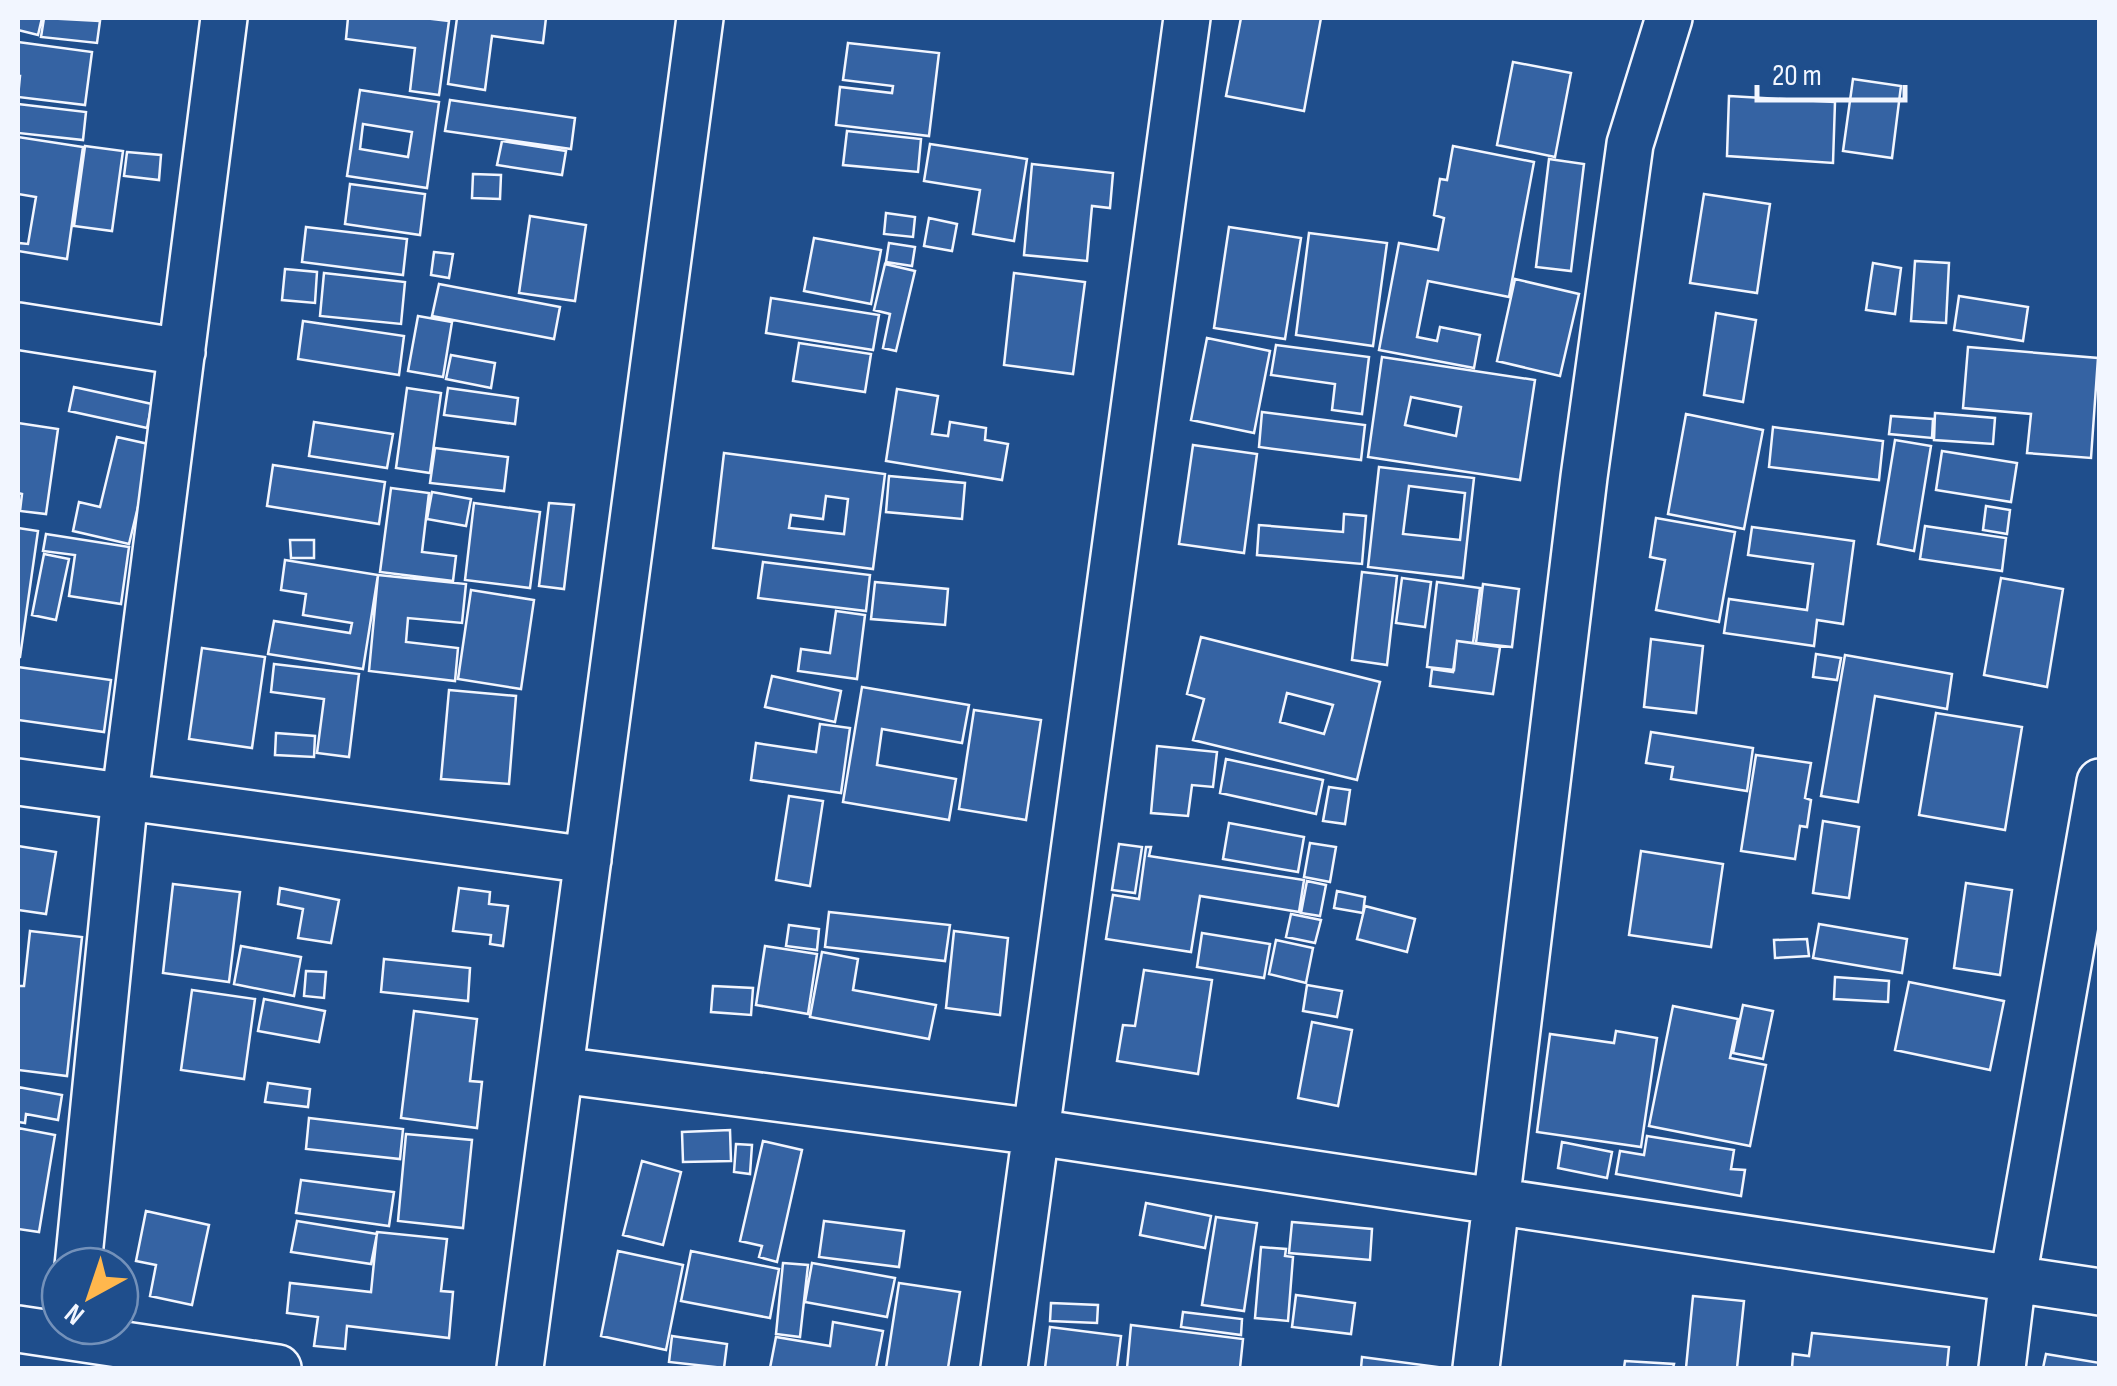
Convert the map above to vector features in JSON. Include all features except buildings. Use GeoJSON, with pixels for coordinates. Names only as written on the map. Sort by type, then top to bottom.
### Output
{"type":"FeatureCollection","features":[{"type":"Feature","properties":{"kind":"street"},"geometry":{"type":"LineString","coordinates":[[80,1246],[125,795],[224,18]]}},
{"type":"Feature","properties":{"kind":"street"},"geometry":{"type":"LineString","coordinates":[[520,1368],[700,18]]}},
{"type":"Feature","properties":{"kind":"street"},"geometry":{"type":"LineString","coordinates":[[1004,1368],[1187,18]]}},
{"type":"Feature","properties":{"kind":"street"},"geometry":{"type":"LineString","coordinates":[[1476,1368],[1584,477],[1630,144],[1668,18]]}},
{"type":"Feature","properties":{"kind":"street"},"geometry":{"type":"LineString","coordinates":[[18,326],[182,352]]}},
{"type":"Feature","properties":{"kind":"street"},"geometry":{"type":"LineString","coordinates":[[18,782],[588,860]]}},
{"type":"Feature","properties":{"kind":"street"},"geometry":{"type":"LineString","coordinates":[[2002,1368],[2013,1278],[2100,782]]}},
{"type":"Feature","properties":{"kind":"street"},"geometry":{"type":"LineString","coordinates":[[560,1070],[1036,1132],[2100,1292]]}},
{"type":"Feature","properties":{"kind":"street"},"geometry":{"type":"LineString","coordinates":[[86,1346],[278,1368]]}}]}
